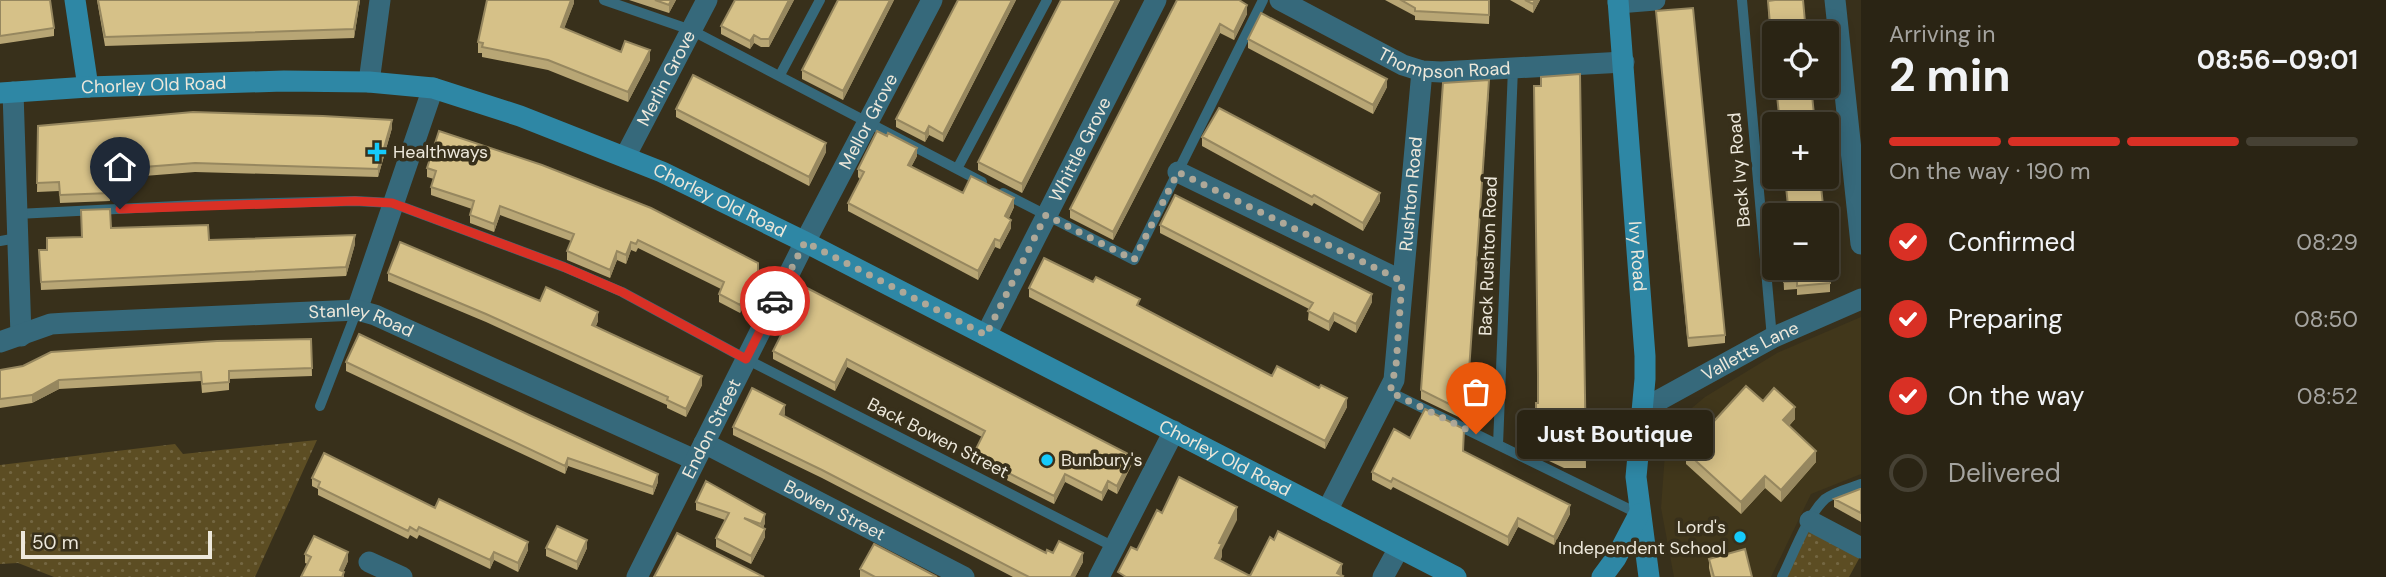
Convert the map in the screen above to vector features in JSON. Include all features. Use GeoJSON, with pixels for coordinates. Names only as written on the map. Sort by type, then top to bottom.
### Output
{"type":"FeatureCollection","features":[{"type":"Feature","properties":{"kind":"main road"},"geometry":{"type":"LineString","coordinates":[[75,0],[88,87]]}},
{"type":"Feature","properties":{"kind":"main road","name":"Ivy Road"},"geometry":{"type":"LineString","coordinates":[[1618,2],[1644,356],[1643,409],[1636,462],[1639,514],[1649,577]]}},
{"type":"Feature","properties":{"kind":"main road","name":"Chorley Old Road"},"geometry":{"type":"LineString","coordinates":[[6,93],[88,87],[284,81],[369,82],[433,88],[520,116],[662,172],[805,242],[1456,577]]}},
{"type":"Feature","properties":{"kind":"main road"},"geometry":{"type":"LineString","coordinates":[[1602,577],[1616,558],[1639,514]]}},
{"type":"Feature","properties":{"kind":"street"},"geometry":{"type":"LineString","coordinates":[[369,82],[380,0]]}},
{"type":"Feature","properties":{"kind":"street","name":"Merlin Grove"},"geometry":{"type":"LineString","coordinates":[[625,157],[707,0]]}},
{"type":"Feature","properties":{"kind":"street","name":"Mellor Grove"},"geometry":{"type":"LineString","coordinates":[[805,242],[932,0]]}},
{"type":"Feature","properties":{"kind":"street","name":"Whittle Grove"},"geometry":{"type":"LineString","coordinates":[[986,335],[1156,0]]}},
{"type":"Feature","properties":{"kind":"street","name":"Thompson Road"},"geometry":{"type":"LineString","coordinates":[[1280,0],[1403,65],[1422,71],[1624,62]]}},
{"type":"Feature","properties":{"kind":"street"},"geometry":{"type":"LineString","coordinates":[[1618,2],[1655,0]]}},
{"type":"Feature","properties":{"kind":"street"},"geometry":{"type":"LineString","coordinates":[[1835,0],[1861,244]]}},
{"type":"Feature","properties":{"kind":"street","name":"Rushton Road"},"geometry":{"type":"LineString","coordinates":[[1327,511],[1390,392],[1396,366],[1422,71]]}},
{"type":"Feature","properties":{"kind":"street"},"geometry":{"type":"LineString","coordinates":[[357,310],[433,88]]}},
{"type":"Feature","properties":{"kind":"street"},"geometry":{"type":"LineString","coordinates":[[6,93],[17,214],[9,240],[21,336]]}},
{"type":"Feature","properties":{"kind":"street"},"geometry":{"type":"LineString","coordinates":[[1178,172],[1402,281]]}},
{"type":"Feature","properties":{"kind":"street","name":"Endon Street"},"geometry":{"type":"LineString","coordinates":[[637,577],[668,531],[700,452],[805,242]]}},
{"type":"Feature","properties":{"kind":"street","name":"Valletts Lane"},"geometry":{"type":"LineString","coordinates":[[1643,409],[1772,338],[1861,299]]}},
{"type":"Feature","properties":{"kind":"street","name":"Stanley Road"},"geometry":{"type":"LineString","coordinates":[[0,342],[51,324],[357,310],[375,315],[700,452]]}},
{"type":"Feature","properties":{"kind":"street"},"geometry":{"type":"LineString","coordinates":[[1099,577],[1174,430]]}},
{"type":"Feature","properties":{"kind":"street","name":"Bowen Street"},"geometry":{"type":"LineString","coordinates":[[700,452],[964,577]]}},
{"type":"Feature","properties":{"kind":"street"},"geometry":{"type":"LineString","coordinates":[[1810,521],[1861,548]]}},
{"type":"Feature","properties":{"kind":"street"},"geometry":{"type":"LineString","coordinates":[[1383,577],[1399,548]]}},
{"type":"Feature","properties":{"kind":"street"},"geometry":{"type":"LineString","coordinates":[[369,562],[396,576]]}},
{"type":"Feature","properties":{"kind":"lane"},"geometry":{"type":"LineString","coordinates":[[604,0],[691,30],[1134,260],[1263,0]]}},
{"type":"Feature","properties":{"kind":"lane"},"geometry":{"type":"LineString","coordinates":[[780,75],[820,0]]}},
{"type":"Feature","properties":{"kind":"lane"},"geometry":{"type":"LineString","coordinates":[[957,169],[1047,0]]}},
{"type":"Feature","properties":{"kind":"lane","name":"Back Ivy Road"},"geometry":{"type":"LineString","coordinates":[[1742,0],[1772,338]]}},
{"type":"Feature","properties":{"kind":"lane","name":"Back Rushton Road"},"geometry":{"type":"LineString","coordinates":[[1498,445],[1513,68]]}},
{"type":"Feature","properties":{"kind":"lane","name":"Back Bowen Street"},"geometry":{"type":"LineString","coordinates":[[17,214],[197,205],[355,201],[392,203],[564,267],[622,292],[746,359],[1114,547]]}},
{"type":"Feature","properties":{"kind":"lane"},"geometry":{"type":"LineString","coordinates":[[320,406],[357,310]]}},
{"type":"Feature","properties":{"kind":"lane"},"geometry":{"type":"LineString","coordinates":[[1390,392],[1639,514]]}},
{"type":"Feature","properties":{"kind":"lane"},"geometry":{"type":"LineString","coordinates":[[1782,577],[1810,521],[1828,497],[1861,484]]}},
{"type":"Feature","properties":{"kind":"shaded area"},"geometry":{"type":"Polygon","coordinates":[[[1861,317],[1861,474],[1811,494],[1771,577],[1674,577],[1661,508],[1666,440],[1680,418],[1705,397],[1777,353],[1861,317]]]}},
{"type":"Feature","properties":{"kind":"shaded area"},"geometry":{"type":"Polygon","coordinates":[[[317,440],[255,577],[54,577],[18,563],[0,564],[0,465],[175,444],[183,454],[317,440]]]}},
{"type":"Feature","properties":{"kind":"shaded area"},"geometry":{"type":"Polygon","coordinates":[[[1810,521],[1861,555],[1849,577],[1782,577],[1810,521]]]}},
{"type":"Feature","properties":{"kind":"building"},"geometry":{"type":"Polygon","coordinates":[[[0,0],[50,0],[54,28],[0,36],[0,0]]]}},
{"type":"Feature","properties":{"kind":"building"},"geometry":{"type":"Polygon","coordinates":[[[98,0],[359,0],[354,29],[105,37],[98,0]]]}},
{"type":"Feature","properties":{"kind":"building"},"geometry":{"type":"Polygon","coordinates":[[[487,0],[571,0],[561,27],[621,52],[625,41],[650,50],[628,92],[548,60],[482,47],[483,43],[478,42],[487,0]]]}},
{"type":"Feature","properties":{"kind":"building"},"geometry":{"type":"Polygon","coordinates":[[[655,0],[671,0],[669,5],[655,0]]]}},
{"type":"Feature","properties":{"kind":"building"},"geometry":{"type":"Polygon","coordinates":[[[735,0],[789,0],[769,39],[754,35],[750,41],[721,26],[735,0]]]}},
{"type":"Feature","properties":{"kind":"building"},"geometry":{"type":"Polygon","coordinates":[[[838,0],[890,0],[843,91],[802,70],[838,0]]]}},
{"type":"Feature","properties":{"kind":"building"},"geometry":{"type":"Polygon","coordinates":[[[958,0],[1012,0],[943,134],[929,126],[925,134],[896,119],[958,0]]]}},
{"type":"Feature","properties":{"kind":"building"},"geometry":{"type":"Polygon","coordinates":[[[1061,0],[1116,0],[1022,184],[978,162],[1061,0]]]}},
{"type":"Feature","properties":{"kind":"building"},"geometry":{"type":"Polygon","coordinates":[[[1177,0],[1239,0],[1247,5],[1234,32],[1220,24],[1113,232],[1070,209],[1177,0]]]}},
{"type":"Feature","properties":{"kind":"building"},"geometry":{"type":"Polygon","coordinates":[[[1401,0],[1489,0],[1489,15],[1415,11],[1415,8],[1401,0]]]}},
{"type":"Feature","properties":{"kind":"building"},"geometry":{"type":"Polygon","coordinates":[[[1803,0],[1805,21],[1770,21],[1768,1],[1803,0]]]}},
{"type":"Feature","properties":{"kind":"building"},"geometry":{"type":"Polygon","coordinates":[[[1693,8],[1725,335],[1688,338],[1656,11],[1693,8]]]}},
{"type":"Feature","properties":{"kind":"building"},"geometry":{"type":"Polygon","coordinates":[[[1261,13],[1387,79],[1373,105],[1248,39],[1261,13]]]}},
{"type":"Feature","properties":{"kind":"building"},"geometry":{"type":"Polygon","coordinates":[[[1580,74],[1586,460],[1564,460],[1547,452],[1547,427],[1536,427],[1538,375],[1534,86],[1541,86],[1541,77],[1580,74]]]}},
{"type":"Feature","properties":{"kind":"building"},"geometry":{"type":"Polygon","coordinates":[[[693,75],[826,143],[809,177],[676,109],[693,75]]]}},
{"type":"Feature","properties":{"kind":"building"},"geometry":{"type":"Polygon","coordinates":[[[1489,80],[1465,412],[1421,390],[1443,83],[1489,80]]]}},
{"type":"Feature","properties":{"kind":"building"},"geometry":{"type":"Polygon","coordinates":[[[1777,98],[1812,98],[1814,112],[1779,112],[1777,98]]]}},
{"type":"Feature","properties":{"kind":"building"},"geometry":{"type":"Polygon","coordinates":[[[1219,108],[1380,193],[1363,223],[1202,137],[1219,108]]]}},
{"type":"Feature","properties":{"kind":"building"},"geometry":{"type":"Polygon","coordinates":[[[193,112],[392,120],[378,169],[195,163],[144,167],[144,173],[109,176],[110,193],[60,195],[59,182],[37,183],[38,126],[193,112]]]}},
{"type":"Feature","properties":{"kind":"building"},"geometry":{"type":"Polygon","coordinates":[[[439,131],[542,165],[651,208],[758,263],[758,271],[740,305],[719,294],[724,282],[638,240],[636,244],[631,242],[626,255],[617,251],[610,270],[567,251],[574,234],[500,206],[494,224],[470,215],[474,201],[431,187],[436,171],[427,168],[439,131]]]}},
{"type":"Feature","properties":{"kind":"building"},"geometry":{"type":"Polygon","coordinates":[[[877,131],[887,136],[888,133],[917,148],[908,165],[963,193],[971,176],[1014,198],[1005,216],[1011,220],[1000,241],[995,239],[978,271],[848,203],[864,172],[858,169],[877,131]]]}},
{"type":"Feature","properties":{"kind":"building"},"geometry":{"type":"Polygon","coordinates":[[[1786,189],[1821,189],[1823,203],[1788,203],[1786,189]]]}},
{"type":"Feature","properties":{"kind":"building"},"geometry":{"type":"Polygon","coordinates":[[[1175,195],[1372,294],[1356,324],[1334,313],[1329,322],[1308,311],[1313,303],[1160,225],[1175,195]]]}},
{"type":"Feature","properties":{"kind":"building"},"geometry":{"type":"Polygon","coordinates":[[[110,209],[111,228],[208,225],[209,240],[355,235],[346,267],[41,282],[39,250],[47,250],[47,238],[82,237],[81,210],[110,209]]]}},
{"type":"Feature","properties":{"kind":"building"},"geometry":{"type":"Polygon","coordinates":[[[400,242],[540,301],[546,287],[598,312],[592,325],[702,376],[686,409],[667,400],[668,397],[486,314],[388,273],[400,242]]]}},
{"type":"Feature","properties":{"kind":"building"},"geometry":{"type":"Polygon","coordinates":[[[1044,258],[1093,282],[1096,277],[1140,299],[1137,305],[1272,376],[1277,366],[1319,388],[1321,385],[1347,398],[1325,441],[1029,288],[1044,258]]]}},
{"type":"Feature","properties":{"kind":"building"},"geometry":{"type":"Polygon","coordinates":[[[1784,280],[1830,280],[1830,283],[1797,286],[1797,281],[1784,280]]]}},
{"type":"Feature","properties":{"kind":"building"},"geometry":{"type":"Polygon","coordinates":[[[805,287],[1132,456],[1117,486],[1108,481],[1102,493],[1065,474],[1054,496],[973,455],[985,431],[847,359],[835,383],[773,351],[805,287]]]}},
{"type":"Feature","properties":{"kind":"building"},"geometry":{"type":"Polygon","coordinates":[[[359,334],[658,474],[653,487],[568,458],[565,466],[346,362],[359,334]]]}},
{"type":"Feature","properties":{"kind":"building"},"geometry":{"type":"Polygon","coordinates":[[[311,339],[312,368],[229,371],[229,382],[202,384],[201,372],[59,380],[32,395],[0,399],[0,370],[23,366],[51,352],[217,341],[311,339]]]}},
{"type":"Feature","properties":{"kind":"building"},"geometry":{"type":"Polygon","coordinates":[[[1746,386],[1763,401],[1774,388],[1795,407],[1783,420],[1816,451],[1781,490],[1765,476],[1741,502],[1686,452],[1746,386]]]}},
{"type":"Feature","properties":{"kind":"building"},"geometry":{"type":"Polygon","coordinates":[[[752,388],[785,405],[780,414],[1046,553],[1047,550],[1053,553],[1059,541],[1083,553],[1071,577],[1029,577],[733,427],[752,388]]]}},
{"type":"Feature","properties":{"kind":"building"},"geometry":{"type":"Polygon","coordinates":[[[1425,409],[1464,429],[1463,451],[1570,505],[1554,537],[1518,518],[1508,537],[1393,478],[1391,482],[1372,472],[1394,429],[1410,438],[1425,409]]]}},
{"type":"Feature","properties":{"kind":"building"},"geometry":{"type":"Polygon","coordinates":[[[324,453],[435,508],[439,499],[528,542],[518,563],[494,552],[490,560],[419,527],[417,531],[410,527],[408,531],[318,487],[320,482],[312,478],[324,453]]]}},
{"type":"Feature","properties":{"kind":"building"},"geometry":{"type":"Polygon","coordinates":[[[1179,477],[1237,507],[1219,543],[1222,544],[1215,558],[1250,576],[1270,537],[1274,540],[1278,531],[1342,564],[1337,573],[1343,576],[1126,577],[1118,572],[1131,547],[1137,550],[1157,510],[1162,513],[1179,477]]]}},
{"type":"Feature","properties":{"kind":"building"},"geometry":{"type":"Polygon","coordinates":[[[706,481],[765,514],[761,524],[744,518],[765,529],[751,556],[716,538],[729,513],[696,502],[706,481]]]}},
{"type":"Feature","properties":{"kind":"building"},"geometry":{"type":"Polygon","coordinates":[[[1861,489],[1861,513],[1834,499],[1861,489]]]}},
{"type":"Feature","properties":{"kind":"building"},"geometry":{"type":"Polygon","coordinates":[[[557,526],[587,540],[577,562],[546,548],[557,526]]]}},
{"type":"Feature","properties":{"kind":"building"},"geometry":{"type":"Polygon","coordinates":[[[677,533],[764,577],[654,577],[677,533]]]}},
{"type":"Feature","properties":{"kind":"building"},"geometry":{"type":"Polygon","coordinates":[[[314,536],[348,552],[340,570],[344,572],[342,577],[301,577],[311,557],[305,554],[314,536]]]}},
{"type":"Feature","properties":{"kind":"building"},"geometry":{"type":"Polygon","coordinates":[[[874,544],[937,577],[875,577],[860,569],[874,544]]]}},
{"type":"Feature","properties":{"kind":"building"},"geometry":{"type":"Polygon","coordinates":[[[1745,549],[1752,577],[1714,577],[1709,559],[1745,549]]]}},
{"type":"Feature","properties":{"kind":"way so far"},"geometry":{"type":"LineString","coordinates":[[775,301],[805,242],[986,335],[1046,215],[1134,260],[1178,172],[1402,281],[1396,366],[1390,392],[1476,434]]}},
{"type":"Feature","properties":{"kind":"place","name":"Healthways"},"geometry":{"type":"Point","coordinates":[377,152]}},
{"type":"Feature","properties":{"kind":"place","name":"Just Boutique"},"geometry":{"type":"Point","coordinates":[1476,434]}},
{"type":"Feature","properties":{"kind":"place","name":"Bunbury's"},"geometry":{"type":"Point","coordinates":[1047,460]}},
{"type":"Feature","properties":{"kind":"place","name":"Lord's Independent School"},"geometry":{"type":"Point","coordinates":[1740,537]}},
{"type":"Feature","properties":{"kind":"route"},"geometry":{"type":"LineString","coordinates":[[120,209],[355,201],[392,203],[564,267],[622,292],[746,359],[775,301]]}}]}
